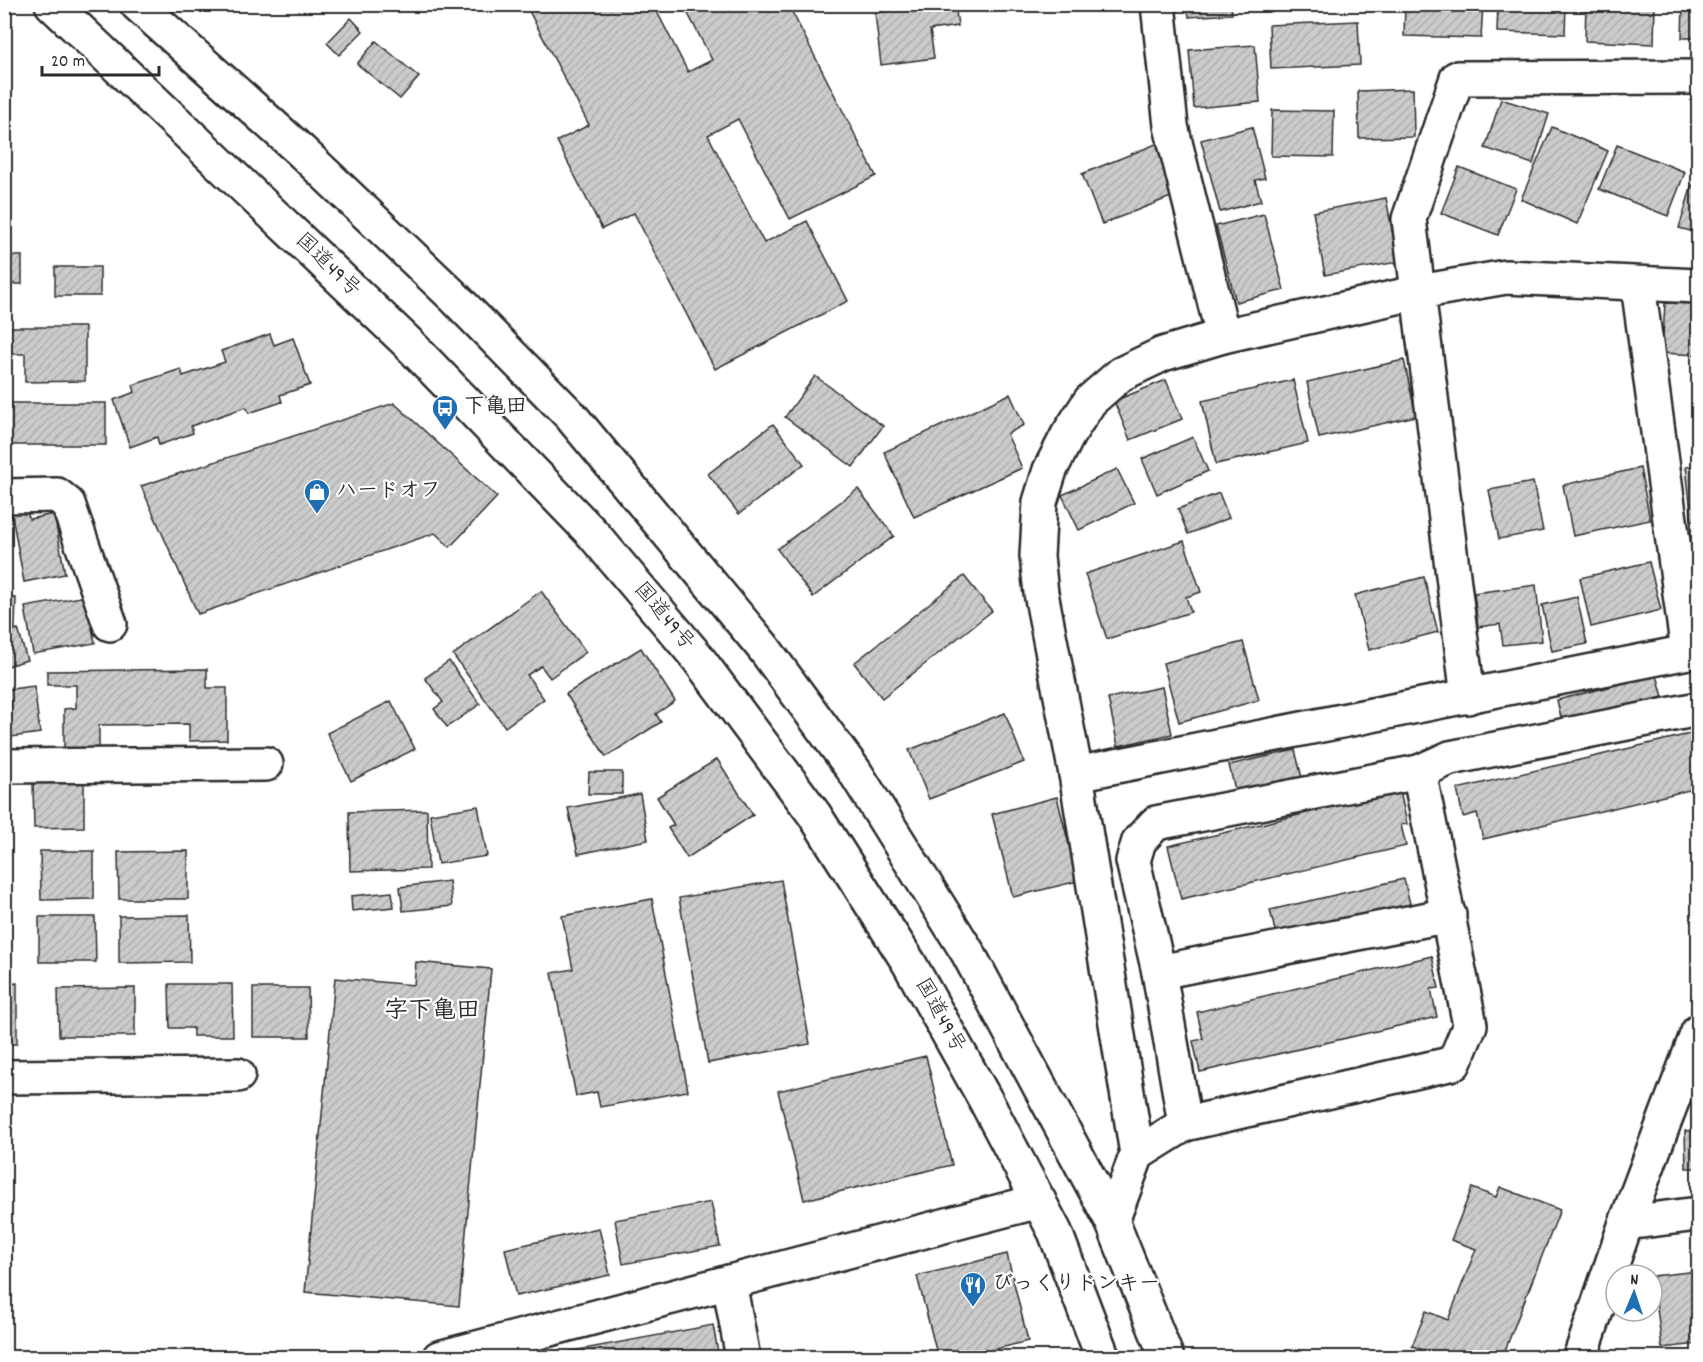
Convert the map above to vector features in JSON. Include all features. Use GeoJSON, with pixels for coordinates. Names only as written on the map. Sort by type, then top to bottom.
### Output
{"type":"FeatureCollection","features":[{"type":"Feature","properties":{"kind":"main road","name":"国道49号"},"geometry":{"type":"LineString","coordinates":[[52,4],[405,341],[593,534],[697,657],[814,814],[909,963],[1054,1232],[1103,1358]]}},
{"type":"Feature","properties":{"kind":"main road"},"geometry":{"type":"LineString","coordinates":[[137,4],[301,151],[452,295],[554,399],[763,647],[855,772],[968,953],[1112,1221],[1167,1358]]}},
{"type":"Feature","properties":{"kind":"main road"},"geometry":{"type":"LineString","coordinates":[[1158,4],[1171,126],[1223,336]]}},
{"type":"Feature","properties":{"kind":"main road"},"geometry":{"type":"LineString","coordinates":[[1468,697],[1409,219],[1457,78],[1698,77]]}},
{"type":"Feature","properties":{"kind":"main road"},"geometry":{"type":"LineString","coordinates":[[1112,1221],[1137,1154],[1076,774],[1042,604],[1037,556],[1040,502],[1050,470],[1090,401],[1121,374],[1163,354],[1223,336],[1419,292],[1506,277],[1638,285],[1698,286]]}},
{"type":"Feature","properties":{"kind":"main road"},"geometry":{"type":"LineString","coordinates":[[1076,774],[1693,651],[1638,285]]}},
{"type":"Feature","properties":{"kind":"main road"},"geometry":{"type":"LineString","coordinates":[[4,496],[57,495],[68,504],[110,624]]}},
{"type":"Feature","properties":{"kind":"main road"},"geometry":{"type":"LineString","coordinates":[[1185,1124],[1159,972],[1133,861],[1139,841],[1156,823],[1419,772],[1450,758],[1698,709]]}},
{"type":"Feature","properties":{"kind":"main road"},"geometry":{"type":"LineString","coordinates":[[4,766],[266,764]]}},
{"type":"Feature","properties":{"kind":"main road"},"geometry":{"type":"LineString","coordinates":[[1137,1154],[1185,1124],[1454,1064],[1470,1025],[1419,772]]}},
{"type":"Feature","properties":{"kind":"main road"},"geometry":{"type":"LineString","coordinates":[[1159,972],[1449,915]]}},
{"type":"Feature","properties":{"kind":"main road"},"geometry":{"type":"LineString","coordinates":[[1580,1358],[1626,1223],[1698,1032]]}},
{"type":"Feature","properties":{"kind":"main road"},"geometry":{"type":"LineString","coordinates":[[4,1077],[237,1075]]}},
{"type":"Feature","properties":{"kind":"main road"},"geometry":{"type":"LineString","coordinates":[[439,1358],[1039,1202]]}},
{"type":"Feature","properties":{"kind":"main road"},"geometry":{"type":"LineString","coordinates":[[1626,1223],[1698,1214]]}},
{"type":"Feature","properties":{"kind":"main road"},"geometry":{"type":"LineString","coordinates":[[729,1282],[742,1358]]}},
{"type":"Feature","properties":{"kind":"building"},"geometry":{"type":"Polygon","coordinates":[[[364,4],[383,4],[366,11],[364,4]]]}},
{"type":"Feature","properties":{"kind":"building"},"geometry":{"type":"Polygon","coordinates":[[[542,4],[653,4],[688,72],[712,60],[683,4],[788,4],[876,176],[790,219],[738,119],[708,135],[764,243],[807,221],[848,301],[715,369],[634,213],[602,229],[557,141],[589,125],[529,11],[542,4]]]}},
{"type":"Feature","properties":{"kind":"building"},"geometry":{"type":"Polygon","coordinates":[[[955,4],[958,26],[930,30],[934,58],[881,65],[875,13],[955,4]]]}},
{"type":"Feature","properties":{"kind":"building"},"geometry":{"type":"Polygon","coordinates":[[[1187,4],[1231,4],[1232,14],[1189,17],[1187,4]]]}},
{"type":"Feature","properties":{"kind":"building"},"geometry":{"type":"Polygon","coordinates":[[[1405,4],[1483,4],[1481,38],[1404,36],[1405,4]]]}},
{"type":"Feature","properties":{"kind":"building"},"geometry":{"type":"Polygon","coordinates":[[[1498,4],[1566,4],[1565,34],[1497,32],[1498,4]]]}},
{"type":"Feature","properties":{"kind":"building"},"geometry":{"type":"Polygon","coordinates":[[[1586,4],[1655,4],[1654,44],[1585,41],[1586,4]]]}},
{"type":"Feature","properties":{"kind":"building"},"geometry":{"type":"Polygon","coordinates":[[[1683,4],[1698,4],[1698,38],[1682,38],[1683,4]]]}},
{"type":"Feature","properties":{"kind":"building"},"geometry":{"type":"Polygon","coordinates":[[[351,18],[363,31],[339,55],[327,43],[351,18]]]}},
{"type":"Feature","properties":{"kind":"building"},"geometry":{"type":"Polygon","coordinates":[[[1358,21],[1360,65],[1271,69],[1269,25],[1358,21]]]}},
{"type":"Feature","properties":{"kind":"building"},"geometry":{"type":"Polygon","coordinates":[[[376,41],[419,77],[400,99],[357,64],[376,41]]]}},
{"type":"Feature","properties":{"kind":"building"},"geometry":{"type":"Polygon","coordinates":[[[1255,45],[1260,102],[1194,108],[1189,50],[1255,45]]]}},
{"type":"Feature","properties":{"kind":"building"},"geometry":{"type":"Polygon","coordinates":[[[1413,89],[1414,137],[1359,138],[1358,91],[1413,89]]]}},
{"type":"Feature","properties":{"kind":"building"},"geometry":{"type":"Polygon","coordinates":[[[1501,99],[1549,114],[1533,164],[1485,148],[1501,99]]]}},
{"type":"Feature","properties":{"kind":"building"},"geometry":{"type":"Polygon","coordinates":[[[1272,110],[1334,111],[1333,157],[1271,156],[1272,110]]]}},
{"type":"Feature","properties":{"kind":"building"},"geometry":{"type":"Polygon","coordinates":[[[1252,127],[1265,178],[1255,180],[1261,201],[1220,212],[1201,140],[1252,127]]]}},
{"type":"Feature","properties":{"kind":"building"},"geometry":{"type":"Polygon","coordinates":[[[1552,127],[1608,151],[1577,224],[1521,199],[1552,127]]]}},
{"type":"Feature","properties":{"kind":"building"},"geometry":{"type":"Polygon","coordinates":[[[1161,142],[1181,193],[1102,224],[1082,174],[1161,142]]]}},
{"type":"Feature","properties":{"kind":"building"},"geometry":{"type":"Polygon","coordinates":[[[1617,145],[1685,172],[1668,216],[1599,189],[1617,145]]]}},
{"type":"Feature","properties":{"kind":"building"},"geometry":{"type":"Polygon","coordinates":[[[1459,167],[1516,189],[1498,235],[1441,213],[1459,167]]]}},
{"type":"Feature","properties":{"kind":"building"},"geometry":{"type":"Polygon","coordinates":[[[1692,185],[1698,187],[1698,233],[1679,228],[1692,185]]]}},
{"type":"Feature","properties":{"kind":"building"},"geometry":{"type":"Polygon","coordinates":[[[1386,198],[1398,262],[1325,275],[1313,212],[1386,198]]]}},
{"type":"Feature","properties":{"kind":"building"},"geometry":{"type":"Polygon","coordinates":[[[1264,214],[1284,290],[1236,302],[1216,226],[1264,214]]]}},
{"type":"Feature","properties":{"kind":"building"},"geometry":{"type":"Polygon","coordinates":[[[4,256],[22,256],[22,284],[4,284],[4,256]]]}},
{"type":"Feature","properties":{"kind":"building"},"geometry":{"type":"Polygon","coordinates":[[[55,267],[100,267],[100,296],[55,296],[55,267]]]}},
{"type":"Feature","properties":{"kind":"building"},"geometry":{"type":"Polygon","coordinates":[[[1665,303],[1698,304],[1698,355],[1662,353],[1665,303]]]}},
{"type":"Feature","properties":{"kind":"building"},"geometry":{"type":"Polygon","coordinates":[[[7,327],[85,327],[85,381],[25,382],[25,354],[7,354],[7,327]]]}},
{"type":"Feature","properties":{"kind":"building"},"geometry":{"type":"Polygon","coordinates":[[[270,334],[274,345],[293,338],[310,385],[280,395],[282,402],[249,413],[246,407],[191,426],[193,433],[159,445],[157,437],[130,447],[114,400],[135,392],[133,385],[181,369],[183,376],[225,362],[221,351],[270,334]]]}},
{"type":"Feature","properties":{"kind":"building"},"geometry":{"type":"Polygon","coordinates":[[[1404,360],[1416,416],[1319,438],[1307,382],[1404,360]]]}},
{"type":"Feature","properties":{"kind":"building"},"geometry":{"type":"Polygon","coordinates":[[[815,376],[883,426],[853,467],[785,417],[815,376]]]}},
{"type":"Feature","properties":{"kind":"building"},"geometry":{"type":"Polygon","coordinates":[[[1166,380],[1182,419],[1130,440],[1114,401],[1166,380]]]}},
{"type":"Feature","properties":{"kind":"building"},"geometry":{"type":"Polygon","coordinates":[[[1293,380],[1308,443],[1216,464],[1202,401],[1293,380]]]}},
{"type":"Feature","properties":{"kind":"building"},"geometry":{"type":"Polygon","coordinates":[[[1010,394],[1024,425],[1007,434],[1022,468],[914,517],[884,452],[1010,394]]]}},
{"type":"Feature","properties":{"kind":"building"},"geometry":{"type":"Polygon","coordinates":[[[4,403],[106,403],[106,445],[4,445],[4,403]]]}},
{"type":"Feature","properties":{"kind":"building","name":"ハードオフ"},"geometry":{"type":"Polygon","coordinates":[[[394,403],[497,497],[450,547],[435,533],[198,614],[141,486],[394,403]]]}},
{"type":"Feature","properties":{"kind":"building"},"geometry":{"type":"Polygon","coordinates":[[[773,424],[804,464],[739,514],[708,474],[773,424]]]}},
{"type":"Feature","properties":{"kind":"building"},"geometry":{"type":"Polygon","coordinates":[[[1193,437],[1208,471],[1157,494],[1142,459],[1193,437]]]}},
{"type":"Feature","properties":{"kind":"building"},"geometry":{"type":"Polygon","coordinates":[[[1698,465],[1698,520],[1692,521],[1686,467],[1698,465]]]}},
{"type":"Feature","properties":{"kind":"building"},"geometry":{"type":"Polygon","coordinates":[[[1640,468],[1650,520],[1573,536],[1563,485],[1640,468]]]}},
{"type":"Feature","properties":{"kind":"building"},"geometry":{"type":"Polygon","coordinates":[[[1117,469],[1134,503],[1079,530],[1062,495],[1117,469]]]}},
{"type":"Feature","properties":{"kind":"building"},"geometry":{"type":"Polygon","coordinates":[[[1533,482],[1543,531],[1499,539],[1489,490],[1533,482]]]}},
{"type":"Feature","properties":{"kind":"building"},"geometry":{"type":"Polygon","coordinates":[[[858,489],[894,536],[813,597],[777,549],[858,489]]]}},
{"type":"Feature","properties":{"kind":"building"},"geometry":{"type":"Polygon","coordinates":[[[1219,493],[1229,518],[1188,534],[1178,509],[1219,493]]]}},
{"type":"Feature","properties":{"kind":"building"},"geometry":{"type":"Polygon","coordinates":[[[26,507],[29,519],[54,514],[65,574],[24,582],[11,510],[26,507]]]}},
{"type":"Feature","properties":{"kind":"building"},"geometry":{"type":"Polygon","coordinates":[[[1184,541],[1201,592],[1186,597],[1191,612],[1107,639],[1085,574],[1184,541]]]}},
{"type":"Feature","properties":{"kind":"building"},"geometry":{"type":"Polygon","coordinates":[[[1649,562],[1661,610],[1591,627],[1580,578],[1649,562]]]}},
{"type":"Feature","properties":{"kind":"building"},"geometry":{"type":"Polygon","coordinates":[[[964,576],[992,611],[882,698],[854,663],[964,576]]]}},
{"type":"Feature","properties":{"kind":"building"},"geometry":{"type":"Polygon","coordinates":[[[1424,577],[1438,632],[1369,650],[1355,595],[1424,577]]]}},
{"type":"Feature","properties":{"kind":"building"},"geometry":{"type":"Polygon","coordinates":[[[1536,585],[1542,641],[1503,645],[1500,624],[1478,627],[1474,593],[1536,585]]]}},
{"type":"Feature","properties":{"kind":"building"},"geometry":{"type":"Polygon","coordinates":[[[541,591],[586,652],[550,678],[541,666],[527,675],[544,699],[505,727],[453,655],[541,591]]]}},
{"type":"Feature","properties":{"kind":"building"},"geometry":{"type":"Polygon","coordinates":[[[86,596],[95,643],[33,654],[25,607],[86,596]]]}},
{"type":"Feature","properties":{"kind":"building"},"geometry":{"type":"Polygon","coordinates":[[[1577,597],[1587,644],[1552,651],[1542,605],[1577,597]]]}},
{"type":"Feature","properties":{"kind":"building"},"geometry":{"type":"Polygon","coordinates":[[[4,598],[16,598],[15,628],[4,628],[4,598]]]}},
{"type":"Feature","properties":{"kind":"building"},"geometry":{"type":"Polygon","coordinates":[[[18,629],[27,660],[8,666],[4,654],[4,633],[18,629]]]}},
{"type":"Feature","properties":{"kind":"building"},"geometry":{"type":"Polygon","coordinates":[[[1243,642],[1259,700],[1179,722],[1163,663],[1243,642]]]}},
{"type":"Feature","properties":{"kind":"building"},"geometry":{"type":"Polygon","coordinates":[[[641,648],[675,701],[656,714],[661,722],[606,757],[566,694],[641,648]]]}},
{"type":"Feature","properties":{"kind":"building"},"geometry":{"type":"Polygon","coordinates":[[[449,661],[480,704],[447,727],[434,709],[443,702],[425,678],[449,661]]]}},
{"type":"Feature","properties":{"kind":"building"},"geometry":{"type":"Polygon","coordinates":[[[207,669],[207,688],[227,688],[227,740],[189,741],[189,724],[99,725],[99,753],[64,753],[64,709],[76,708],[76,685],[47,685],[47,671],[207,669]]]}},
{"type":"Feature","properties":{"kind":"building"},"geometry":{"type":"Polygon","coordinates":[[[1657,675],[1663,697],[1562,722],[1557,700],[1657,675]]]}},
{"type":"Feature","properties":{"kind":"building"},"geometry":{"type":"Polygon","coordinates":[[[34,686],[40,733],[4,738],[4,690],[34,686]]]}},
{"type":"Feature","properties":{"kind":"building"},"geometry":{"type":"Polygon","coordinates":[[[1162,687],[1172,734],[1118,746],[1108,698],[1162,687]]]}},
{"type":"Feature","properties":{"kind":"building"},"geometry":{"type":"Polygon","coordinates":[[[391,701],[415,749],[351,781],[327,733],[391,701]]]}},
{"type":"Feature","properties":{"kind":"building"},"geometry":{"type":"Polygon","coordinates":[[[1005,713],[1024,762],[929,799],[909,750],[1005,713]]]}},
{"type":"Feature","properties":{"kind":"building"},"geometry":{"type":"Polygon","coordinates":[[[1698,732],[1698,788],[1483,839],[1477,813],[1463,817],[1457,789],[1698,732]]]}},
{"type":"Feature","properties":{"kind":"building"},"geometry":{"type":"Polygon","coordinates":[[[1295,750],[1302,778],[1236,794],[1229,765],[1295,750]]]}},
{"type":"Feature","properties":{"kind":"building"},"geometry":{"type":"Polygon","coordinates":[[[717,759],[753,815],[687,858],[668,828],[674,825],[657,797],[717,759]]]}},
{"type":"Feature","properties":{"kind":"building"},"geometry":{"type":"Polygon","coordinates":[[[589,772],[622,772],[622,794],[588,794],[589,772]]]}},
{"type":"Feature","properties":{"kind":"building"},"geometry":{"type":"Polygon","coordinates":[[[33,783],[84,783],[84,827],[34,828],[33,783]]]}},
{"type":"Feature","properties":{"kind":"building"},"geometry":{"type":"Polygon","coordinates":[[[1400,791],[1407,824],[1401,825],[1406,846],[1181,899],[1168,846],[1400,791]]]}},
{"type":"Feature","properties":{"kind":"building"},"geometry":{"type":"Polygon","coordinates":[[[640,794],[648,840],[578,854],[568,808],[640,794]]]}},
{"type":"Feature","properties":{"kind":"building"},"geometry":{"type":"Polygon","coordinates":[[[1057,797],[1078,881],[1013,897],[992,814],[1057,797]]]}},
{"type":"Feature","properties":{"kind":"building"},"geometry":{"type":"Polygon","coordinates":[[[478,806],[487,856],[438,864],[430,814],[478,806]]]}},
{"type":"Feature","properties":{"kind":"building"},"geometry":{"type":"Polygon","coordinates":[[[427,810],[428,869],[350,871],[349,812],[427,810]]]}},
{"type":"Feature","properties":{"kind":"building"},"geometry":{"type":"Polygon","coordinates":[[[40,851],[94,851],[94,899],[41,900],[40,851]]]}},
{"type":"Feature","properties":{"kind":"building"},"geometry":{"type":"Polygon","coordinates":[[[188,851],[188,899],[119,899],[118,852],[188,851]]]}},
{"type":"Feature","properties":{"kind":"building"},"geometry":{"type":"Polygon","coordinates":[[[1404,879],[1411,908],[1277,939],[1270,910],[1404,879]]]}},
{"type":"Feature","properties":{"kind":"building"},"geometry":{"type":"Polygon","coordinates":[[[781,880],[810,1044],[708,1063],[679,898],[781,880]]]}},
{"type":"Feature","properties":{"kind":"building"},"geometry":{"type":"Polygon","coordinates":[[[449,881],[452,906],[403,911],[400,887],[449,881]]]}},
{"type":"Feature","properties":{"kind":"building"},"geometry":{"type":"Polygon","coordinates":[[[392,892],[394,907],[352,911],[351,896],[392,892]]]}},
{"type":"Feature","properties":{"kind":"building"},"geometry":{"type":"Polygon","coordinates":[[[652,899],[688,1091],[600,1107],[597,1092],[576,1096],[552,973],[573,969],[562,916],[652,899]]]}},
{"type":"Feature","properties":{"kind":"building"},"geometry":{"type":"Polygon","coordinates":[[[189,915],[190,962],[119,963],[119,916],[189,915]]]}},
{"type":"Feature","properties":{"kind":"building"},"geometry":{"type":"Polygon","coordinates":[[[39,917],[95,917],[96,962],[39,962],[39,917]]]}},
{"type":"Feature","properties":{"kind":"building"},"geometry":{"type":"Polygon","coordinates":[[[1432,956],[1439,988],[1431,989],[1437,1017],[1200,1072],[1193,1041],[1203,1039],[1197,1012],[1432,956]]]}},
{"type":"Feature","properties":{"kind":"building"},"geometry":{"type":"Polygon","coordinates":[[[416,962],[491,969],[459,1306],[305,1292],[335,978],[414,985],[416,962]]]}},
{"type":"Feature","properties":{"kind":"building"},"geometry":{"type":"Polygon","coordinates":[[[17,983],[17,1044],[4,1044],[4,984],[17,983]]]}},
{"type":"Feature","properties":{"kind":"building"},"geometry":{"type":"Polygon","coordinates":[[[169,984],[232,984],[233,1036],[193,1036],[193,1028],[170,1028],[169,984]]]}},
{"type":"Feature","properties":{"kind":"building"},"geometry":{"type":"Polygon","coordinates":[[[135,988],[135,1036],[59,1036],[58,989],[135,988]]]}},
{"type":"Feature","properties":{"kind":"building"},"geometry":{"type":"Polygon","coordinates":[[[253,988],[308,988],[309,1037],[253,1037],[253,988]]]}},
{"type":"Feature","properties":{"kind":"building"},"geometry":{"type":"Polygon","coordinates":[[[926,1056],[952,1165],[804,1200],[778,1091],[926,1056]]]}},
{"type":"Feature","properties":{"kind":"building"},"geometry":{"type":"Polygon","coordinates":[[[1685,1131],[1698,1131],[1698,1168],[1686,1168],[1685,1131]]]}},
{"type":"Feature","properties":{"kind":"building"},"geometry":{"type":"Polygon","coordinates":[[[1500,1187],[1560,1210],[1502,1358],[1434,1358],[1435,1354],[1412,1346],[1426,1311],[1448,1320],[1476,1249],[1451,1240],[1472,1188],[1496,1197],[1500,1187]]]}},
{"type":"Feature","properties":{"kind":"building"},"geometry":{"type":"Polygon","coordinates":[[[711,1202],[720,1246],[623,1264],[615,1220],[711,1202]]]}},
{"type":"Feature","properties":{"kind":"building"},"geometry":{"type":"Polygon","coordinates":[[[599,1228],[610,1275],[516,1296],[505,1249],[599,1228]]]}},
{"type":"Feature","properties":{"kind":"building","name":"びっくりドンキー"},"geometry":{"type":"Polygon","coordinates":[[[1007,1254],[1028,1341],[980,1353],[982,1358],[938,1358],[917,1276],[1007,1254]]]}},
{"type":"Feature","properties":{"kind":"building"},"geometry":{"type":"Polygon","coordinates":[[[1698,1271],[1698,1344],[1662,1348],[1659,1323],[1664,1323],[1664,1275],[1698,1271]]]}},
{"type":"Feature","properties":{"kind":"building"},"geometry":{"type":"Polygon","coordinates":[[[713,1325],[719,1358],[540,1358],[540,1357],[713,1325]]]}},
{"type":"Feature","properties":{"kind":"place","name":"下亀田"},"geometry":{"type":"Point","coordinates":[445,431]}},
{"type":"Feature","properties":{"kind":"place","name":"ハードオフ"},"geometry":{"type":"Point","coordinates":[317,515]}},
{"type":"Feature","properties":{"kind":"place","name":"びっくりドンキー"},"geometry":{"type":"Point","coordinates":[973,1308]}},
{"type":"Feature","properties":{"kind":"district","name":"字下亀田"},"geometry":{"type":"Point","coordinates":[432,1012]}}]}
